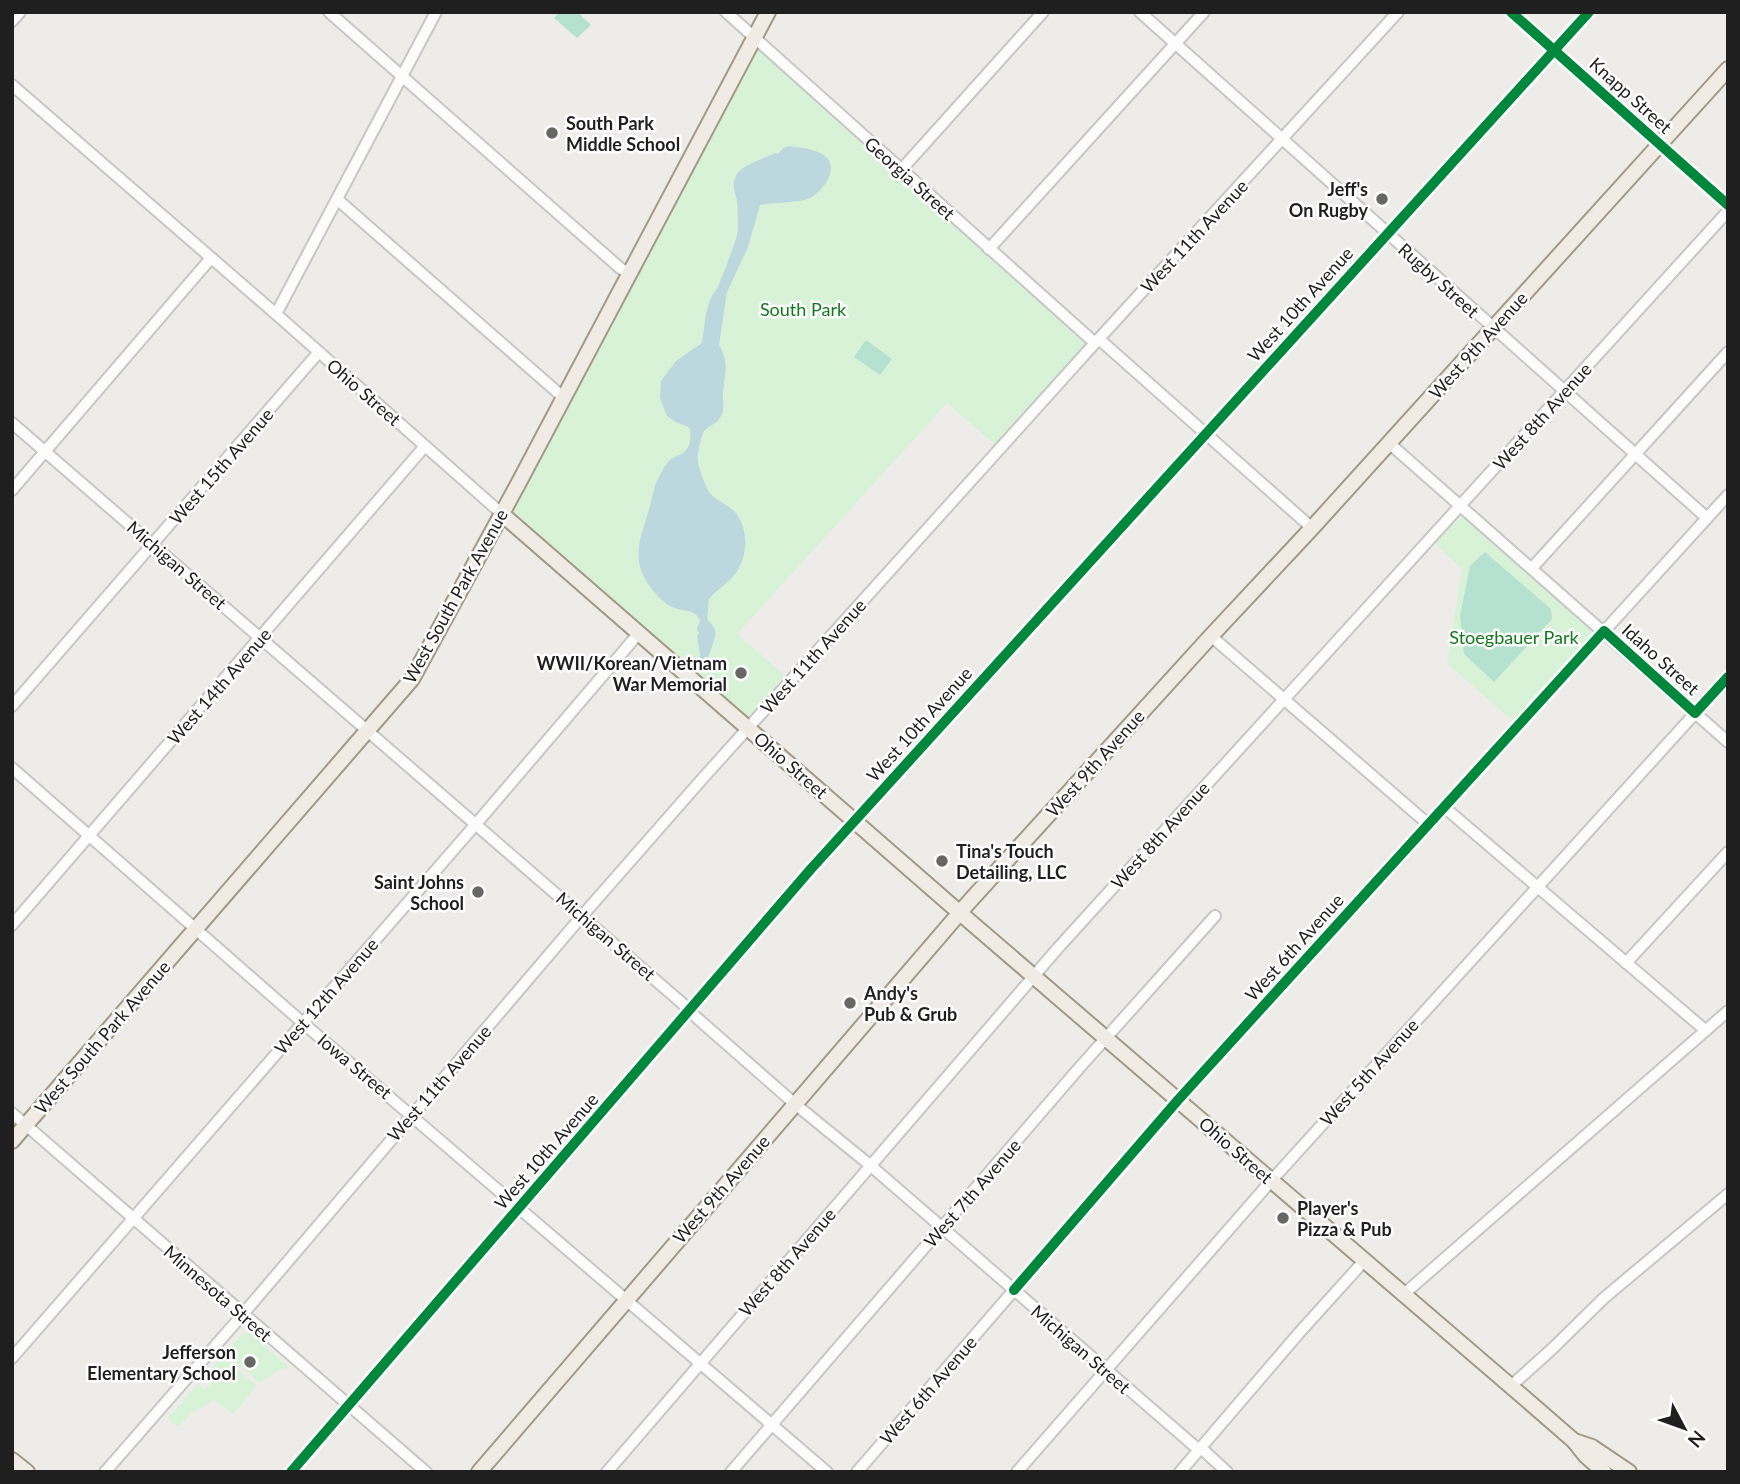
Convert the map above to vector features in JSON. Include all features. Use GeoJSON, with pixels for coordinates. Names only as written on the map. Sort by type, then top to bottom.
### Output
{"type":"FeatureCollection","features":[{"type":"Feature","properties":{"kind":"main road","name":"West South Park Avenue"},"geometry":{"type":"LineString","coordinates":[[12,1141],[412,679],[768,12]]}},
{"type":"Feature","properties":{"kind":"main road","name":"West 9th Avenue"},"geometry":{"type":"LineString","coordinates":[[479,1472],[960,913],[1728,69]]}},
{"type":"Feature","properties":{"kind":"main road","name":"Ohio Street"},"geometry":{"type":"LineString","coordinates":[[502,514],[960,913],[1511,1386],[1574,1441],[1604,1472]]}},
{"type":"Feature","properties":{"kind":"main road","name":"Ohio Street"},"geometry":{"type":"LineString","coordinates":[[1574,1441],[1591,1447],[1629,1472]]}},
{"type":"Feature","properties":{"kind":"main road"},"geometry":{"type":"LineString","coordinates":[[12,1460],[27,1472]]}},
{"type":"Feature","properties":{"kind":"street"},"geometry":{"type":"LineString","coordinates":[[12,21],[20,12]]}},
{"type":"Feature","properties":{"kind":"street"},"geometry":{"type":"LineString","coordinates":[[329,12],[630,274]]}},
{"type":"Feature","properties":{"kind":"street"},"geometry":{"type":"LineString","coordinates":[[276,314],[436,12]]}},
{"type":"Feature","properties":{"kind":"street","name":"Georgia Street"},"geometry":{"type":"LineString","coordinates":[[726,12],[989,249],[1312,528]]}},
{"type":"Feature","properties":{"kind":"street"},"geometry":{"type":"LineString","coordinates":[[901,170],[1043,12]]}},
{"type":"Feature","properties":{"kind":"street","name":"Rugby Street"},"geometry":{"type":"LineString","coordinates":[[1140,12],[1707,518]]}},
{"type":"Feature","properties":{"kind":"street"},"geometry":{"type":"LineString","coordinates":[[989,249],[1204,12]]}},
{"type":"Feature","properties":{"kind":"street","name":"West 11th Avenue"},"geometry":{"type":"LineString","coordinates":[[105,1472],[582,916],[748,728],[1398,12]]}},
{"type":"Feature","properties":{"kind":"street","name":"Knapp Street"},"geometry":{"type":"LineString","coordinates":[[1511,12],[1728,205]]}},
{"type":"Feature","properties":{"kind":"street","name":"West 10th Avenue"},"geometry":{"type":"LineString","coordinates":[[291,1472],[777,908],[1589,12]]}},
{"type":"Feature","properties":{"kind":"street","name":"Ohio Street"},"geometry":{"type":"LineString","coordinates":[[12,85],[502,514]]}},
{"type":"Feature","properties":{"kind":"street"},"geometry":{"type":"LineString","coordinates":[[338,201],[564,398]]}},
{"type":"Feature","properties":{"kind":"street","name":"West 8th Avenue"},"geometry":{"type":"LineString","coordinates":[[607,1472],[1033,976],[1728,211]]}},
{"type":"Feature","properties":{"kind":"street"},"geometry":{"type":"LineString","coordinates":[[12,490],[211,258]]}},
{"type":"Feature","properties":{"kind":"street","name":"West 15th Avenue"},"geometry":{"type":"LineString","coordinates":[[12,706],[318,352]]}},
{"type":"Feature","properties":{"kind":"street"},"geometry":{"type":"LineString","coordinates":[[1532,568],[1728,352]]}},
{"type":"Feature","properties":{"kind":"street","name":"Michigan Street"},"geometry":{"type":"LineString","coordinates":[[12,423],[684,1004],[795,1104],[1227,1472]]}},
{"type":"Feature","properties":{"kind":"street","name":"Idaho Street"},"geometry":{"type":"LineString","coordinates":[[1389,443],[1728,741]]}},
{"type":"Feature","properties":{"kind":"street","name":"West 14th Avenue"},"geometry":{"type":"LineString","coordinates":[[12,925],[425,446]]}},
{"type":"Feature","properties":{"kind":"street","name":"West 6th Avenue"},"geometry":{"type":"LineString","coordinates":[[857,1472],[1178,1100],[1728,495]]}},
{"type":"Feature","properties":{"kind":"street","name":"West 12th Avenue"},"geometry":{"type":"LineString","coordinates":[[12,1358],[639,633]]}},
{"type":"Feature","properties":{"kind":"street"},"geometry":{"type":"LineString","coordinates":[[1211,636],[1429,824]]}},
{"type":"Feature","properties":{"kind":"street","name":"West 5th Avenue"},"geometry":{"type":"LineString","coordinates":[[1017,1472],[1271,1181],[1728,677]]}},
{"type":"Feature","properties":{"kind":"street","name":"Iowa Street"},"geometry":{"type":"LineString","coordinates":[[12,768],[303,1023],[827,1472]]}},
{"type":"Feature","properties":{"kind":"street"},"geometry":{"type":"LineString","coordinates":[[1444,807],[1705,1030]]}},
{"type":"Feature","properties":{"kind":"street"},"geometry":{"type":"LineString","coordinates":[[1626,963],[1728,852]]}},
{"type":"Feature","properties":{"kind":"street","name":"West 7th Avenue"},"geometry":{"type":"LineString","coordinates":[[731,1472],[1106,1038],[1215,916]]}},
{"type":"Feature","properties":{"kind":"street"},"geometry":{"type":"LineString","coordinates":[[1404,1294],[1728,1011]]}},
{"type":"Feature","properties":{"kind":"street","name":"Minnesota Street"},"geometry":{"type":"LineString","coordinates":[[12,1113],[426,1472]]}},
{"type":"Feature","properties":{"kind":"street"},"geometry":{"type":"LineString","coordinates":[[1511,1386],[1604,1298],[1728,1194]]}},
{"type":"Feature","properties":{"kind":"street"},"geometry":{"type":"LineString","coordinates":[[1180,1472],[1298,1333],[1364,1261]]}},
{"type":"Feature","properties":{"kind":"green space"},"geometry":{"type":"Polygon","coordinates":[[[559,12],[577,12],[591,25],[577,38],[554,18],[559,12]]]}},
{"type":"Feature","properties":{"kind":"green space","name":"South Park"},"geometry":{"type":"Polygon","coordinates":[[[755,38],[1095,344],[1000,449],[947,403],[737,634],[791,681],[748,728],[502,513],[755,38]]]}},
{"type":"Feature","properties":{"kind":"green space"},"geometry":{"type":"Polygon","coordinates":[[[866,340],[892,359],[880,375],[854,357],[866,340]]]}},
{"type":"Feature","properties":{"kind":"green space","name":"Stoegbauer Park"},"geometry":{"type":"Polygon","coordinates":[[[1468,514],[1604,631],[1518,725],[1447,664],[1462,569],[1435,544],[1457,520],[1468,514]]]}},
{"type":"Feature","properties":{"kind":"green space"},"geometry":{"type":"Polygon","coordinates":[[[1485,552],[1551,609],[1552,619],[1494,682],[1464,654],[1460,616],[1470,566],[1485,552]]]}},
{"type":"Feature","properties":{"kind":"green space"},"geometry":{"type":"Polygon","coordinates":[[[250,1333],[290,1368],[280,1369],[260,1383],[225,1353],[242,1334],[250,1333]]]}},
{"type":"Feature","properties":{"kind":"green space"},"geometry":{"type":"Polygon","coordinates":[[[222,1356],[257,1386],[233,1414],[214,1400],[192,1413],[179,1426],[173,1424],[168,1418],[198,1384],[205,1389],[222,1377],[212,1368],[222,1356]]]}},
{"type":"Feature","properties":{"kind":"water"},"geometry":{"type":"Polygon","coordinates":[[[789,146],[822,154],[828,159],[831,171],[821,190],[810,198],[760,205],[748,247],[727,292],[719,345],[725,362],[723,412],[718,421],[703,433],[698,462],[709,492],[732,509],[740,519],[745,534],[745,550],[736,573],[709,599],[707,619],[714,628],[715,637],[701,671],[695,666],[700,655],[698,616],[672,607],[659,597],[640,567],[640,540],[656,482],[669,461],[686,451],[690,438],[690,428],[667,416],[660,398],[661,381],[676,361],[702,343],[708,306],[737,235],[738,208],[734,185],[737,174],[749,165],[778,154],[789,146]]]}},
{"type":"Feature","properties":{"kind":"cycle path"},"geometry":{"type":"LineString","coordinates":[[1511,12],[1728,205]]}},
{"type":"Feature","properties":{"kind":"cycle path"},"geometry":{"type":"LineString","coordinates":[[291,1472],[810,870],[1589,12]]}},
{"type":"Feature","properties":{"kind":"cycle path"},"geometry":{"type":"LineString","coordinates":[[1014,1290],[1178,1100],[1604,631],[1695,713],[1728,677]]}},
{"type":"Feature","properties":{"kind":"place","name":"South Park Middle School"},"geometry":{"type":"Point","coordinates":[552,133]}},
{"type":"Feature","properties":{"kind":"place","name":"Jeff's On Rugby"},"geometry":{"type":"Point","coordinates":[1382,199]}},
{"type":"Feature","properties":{"kind":"place","name":"WWII/Korean/Vietnam War Memorial"},"geometry":{"type":"Point","coordinates":[741,673]}},
{"type":"Feature","properties":{"kind":"place","name":"Tina's Touch Detailing, LLC"},"geometry":{"type":"Point","coordinates":[942,861]}},
{"type":"Feature","properties":{"kind":"place","name":"Saint Johns School"},"geometry":{"type":"Point","coordinates":[478,892]}},
{"type":"Feature","properties":{"kind":"place","name":"Andy's Pub & Grub"},"geometry":{"type":"Point","coordinates":[850,1003]}},
{"type":"Feature","properties":{"kind":"place","name":"Player's Pizza & Pub"},"geometry":{"type":"Point","coordinates":[1283,1218]}},
{"type":"Feature","properties":{"kind":"place","name":"Jefferson Elementary School"},"geometry":{"type":"Point","coordinates":[250,1362]}}]}
